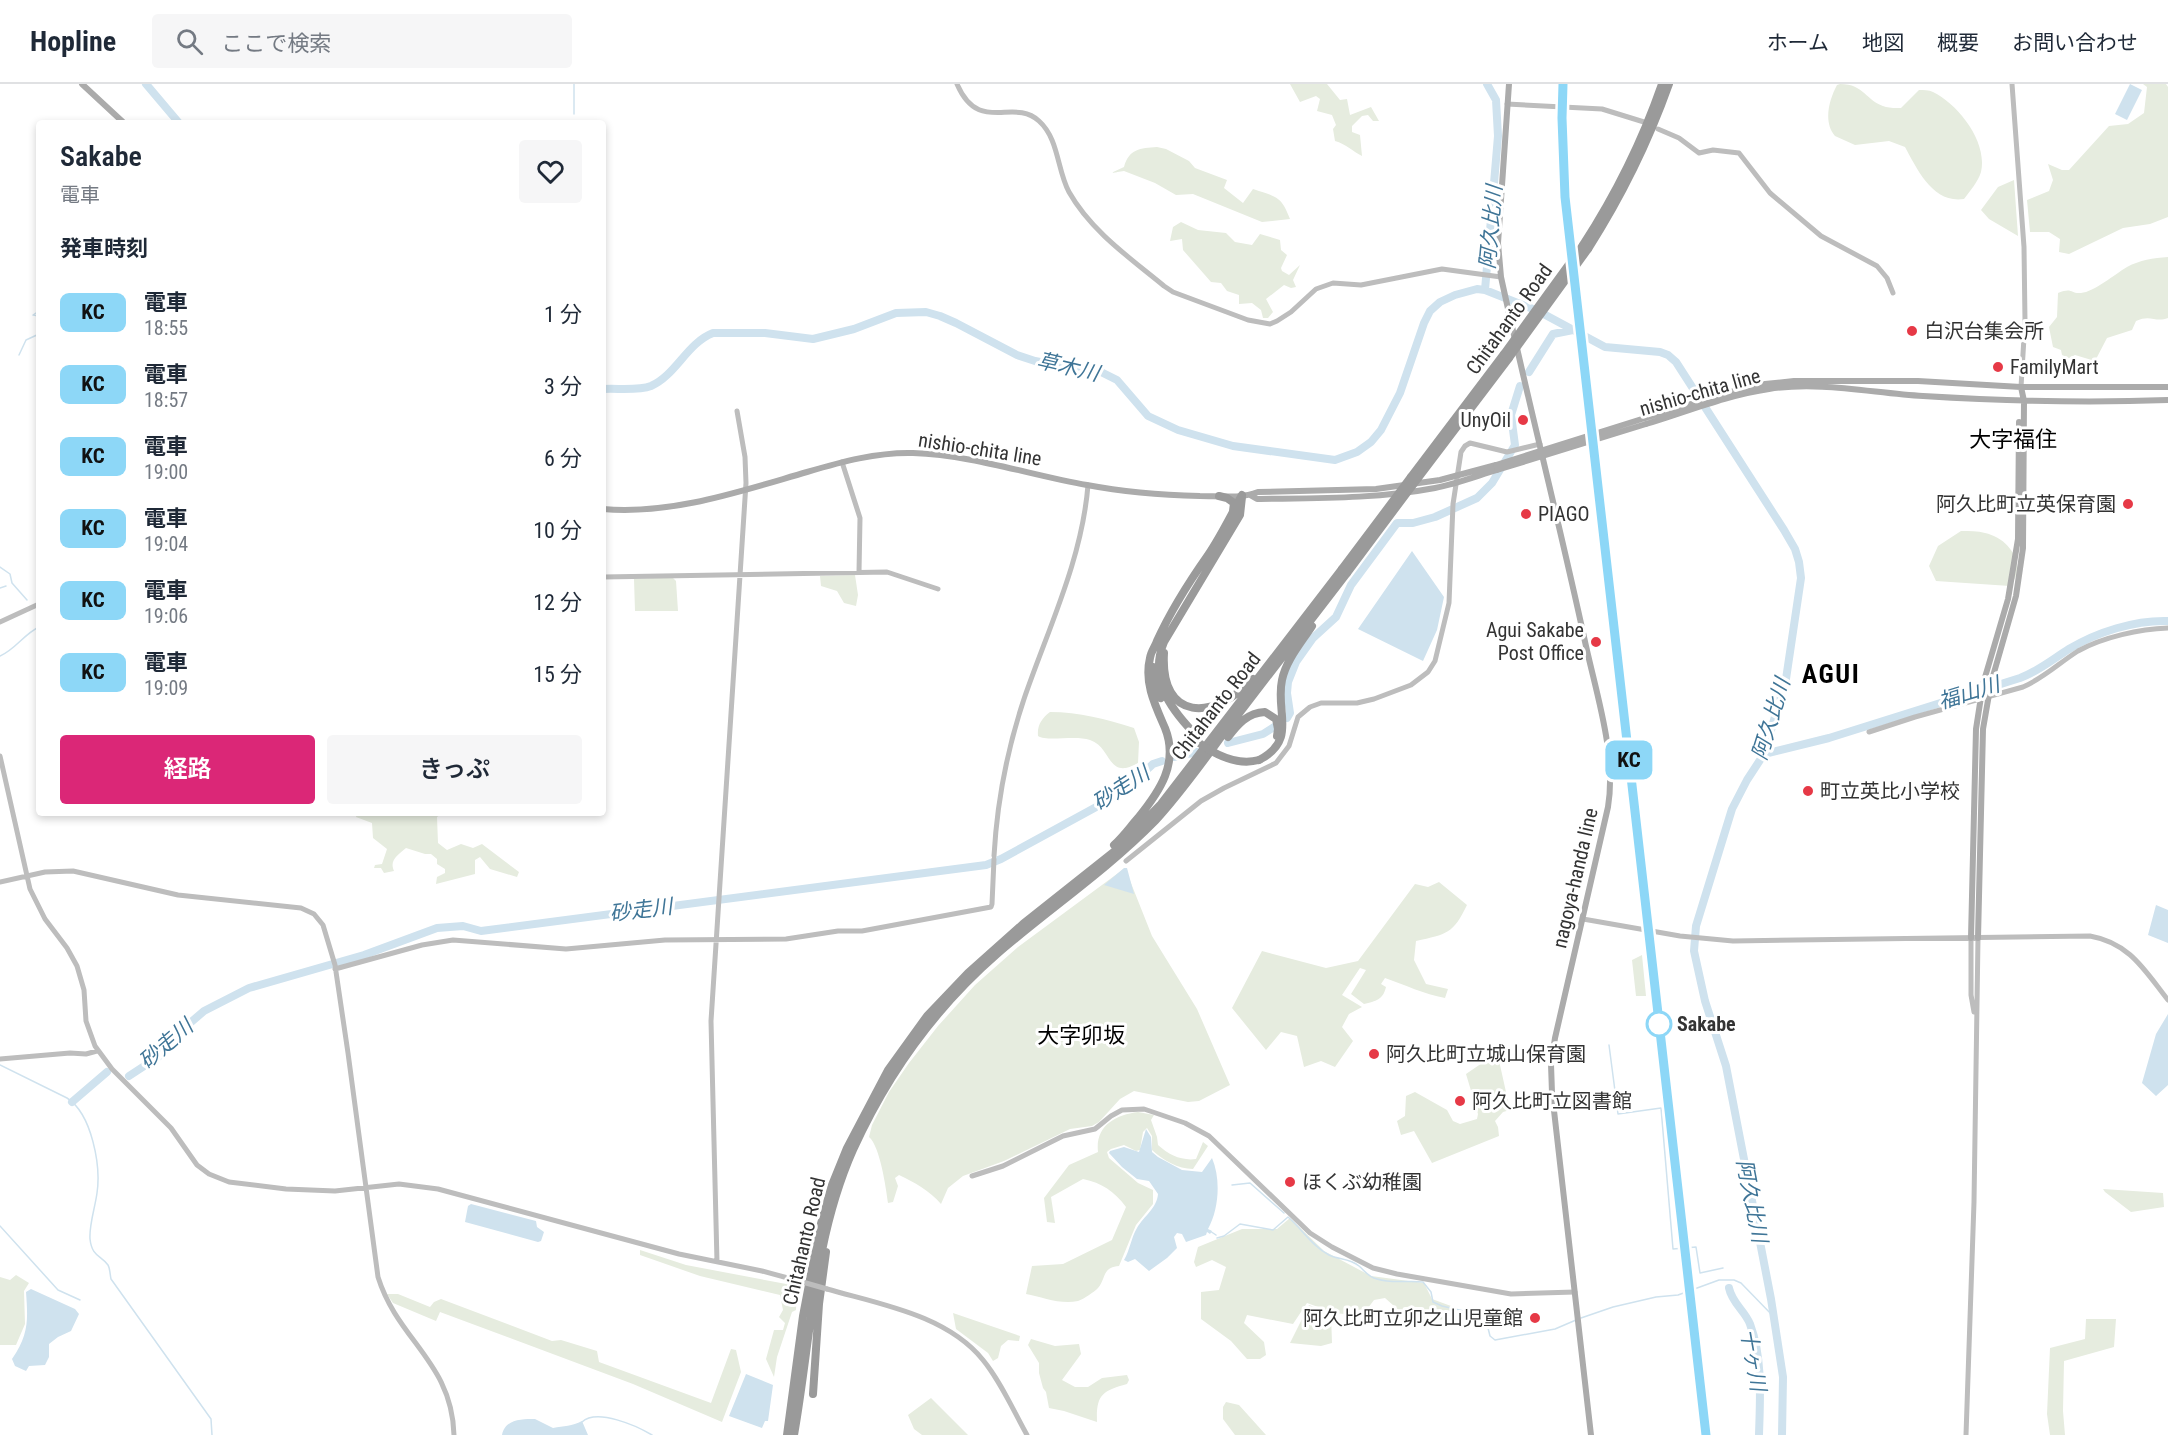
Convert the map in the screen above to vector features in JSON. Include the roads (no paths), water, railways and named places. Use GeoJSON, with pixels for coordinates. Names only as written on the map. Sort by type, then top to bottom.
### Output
{"type":"FeatureCollection","features":[{"type":"Feature","properties":{"kind":"highway","name":"Chitahanto Road"},"geometry":{"type":"LineString","coordinates":[[1586,247],[1642,138],[1662,84]]}},
{"type":"Feature","properties":{"kind":"highway","name":"Chitahanto Road"},"geometry":{"type":"LineString","coordinates":[[787,1435],[803,1316],[820,1227],[838,1168],[872,1096],[905,1045],[946,994],[995,948],[1123,843],[1161,804],[1415,478],[1586,247],[1621,196],[1648,140],[1669,84]]}},
{"type":"Feature","properties":{"kind":"highway"},"geometry":{"type":"LineString","coordinates":[[1077,882],[1128,829],[1156,795],[1167,775],[1170,754],[1168,738],[1153,702],[1149,683],[1150,657],[1164,625],[1186,587],[1246,495]]}},
{"type":"Feature","properties":{"kind":"highway"},"geometry":{"type":"LineString","coordinates":[[1191,734],[1171,708],[1162,689],[1159,664],[1161,648],[1240,515],[1246,495]]}},
{"type":"Feature","properties":{"kind":"highway"},"geometry":{"type":"LineString","coordinates":[[1219,496],[1234,503],[1233,512]]}},
{"type":"Feature","properties":{"kind":"highway","name":"Chitahanto Road"},"geometry":{"type":"LineString","coordinates":[[794,1435],[816,1279],[834,1204],[853,1151],[879,1099],[911,1047],[972,976],[1101,871],[1172,801],[1334,589],[1344,571]]}},
{"type":"Feature","properties":{"kind":"highway"},"geometry":{"type":"LineString","coordinates":[[1156,643],[1153,666],[1158,693],[1170,714],[1215,753],[1246,762],[1271,752],[1281,738],[1283,721],[1281,690],[1284,672],[1291,657],[1329,602],[1334,589]]}},
{"type":"Feature","properties":{"kind":"highway"},"geometry":{"type":"LineString","coordinates":[[1168,634],[1164,660],[1165,675],[1171,692],[1181,703],[1203,710],[1222,704],[1247,686],[1302,615],[1308,613]]}},
{"type":"Feature","properties":{"kind":"highway"},"geometry":{"type":"LineString","coordinates":[[1172,801],[1179,799],[1241,722],[1253,713],[1265,712],[1276,719],[1278,734],[1269,749],[1257,758]]}},
{"type":"Feature","properties":{"kind":"highway"},"geometry":{"type":"LineString","coordinates":[[813,1394],[822,1279],[834,1204]]}},
{"type":"Feature","properties":{"kind":"main road"},"geometry":{"type":"LineString","coordinates":[[82,84],[121,120]]}},
{"type":"Feature","properties":{"kind":"main road","name":"nagoya-handa line"},"geometry":{"type":"LineString","coordinates":[[1509,84],[1498,243],[1501,277],[1610,762],[1611,777],[1609,802],[1551,1064],[1552,1093],[1591,1435]]}},
{"type":"Feature","properties":{"kind":"main road","name":"nishio-chita line"},"geometry":{"type":"LineString","coordinates":[[606,509],[634,511],[674,507],[842,462],[880,454],[913,453],[1007,467],[1088,485],[1155,495],[1219,496],[1258,492],[1376,489],[1456,479],[1765,384],[1794,381],[1918,381],[2021,387],[2168,387]]}},
{"type":"Feature","properties":{"kind":"main road","name":"nishio-chita line"},"geometry":{"type":"LineString","coordinates":[[1710,401],[1768,389],[1794,387],[1835,387],[1923,396],[2092,403],[2168,400]]}},
{"type":"Feature","properties":{"kind":"main road"},"geometry":{"type":"LineString","coordinates":[[1974,938],[1981,751],[1991,683],[2016,596],[2023,548],[2021,387]]}},
{"type":"Feature","properties":{"kind":"main road"},"geometry":{"type":"LineString","coordinates":[[1974,938],[1974,750],[1980,697],[2008,599],[2018,538],[2022,400]]}},
{"type":"Feature","properties":{"kind":"street"},"geometry":{"type":"LineString","coordinates":[[957,84],[968,101],[981,110],[991,114],[1017,112],[1038,120],[1048,132],[1064,179],[1085,216],[1164,286],[1173,292],[1255,322],[1270,324],[1277,321],[1316,290],[1333,283],[1361,285],[1442,269],[1501,277]]}},
{"type":"Feature","properties":{"kind":"street"},"geometry":{"type":"LineString","coordinates":[[2012,84],[2024,248],[2025,321],[2021,387]]}},
{"type":"Feature","properties":{"kind":"street"},"geometry":{"type":"LineString","coordinates":[[1508,104],[1608,110],[1644,123]]}},
{"type":"Feature","properties":{"kind":"street"},"geometry":{"type":"LineString","coordinates":[[1658,129],[1679,138],[1699,153],[1713,150],[1739,153],[1770,193],[1821,236],[1877,266],[1887,278],[1893,293]]}},
{"type":"Feature","properties":{"kind":"street"},"geometry":{"type":"LineString","coordinates":[[717,1262],[711,1021],[744,489],[745,457],[737,411]]}},
{"type":"Feature","properties":{"kind":"street"},"geometry":{"type":"LineString","coordinates":[[1126,861],[1201,801],[1276,763],[1289,747],[1298,717],[1310,707],[1325,703],[1364,702],[1407,687],[1423,677],[1435,661],[1449,603],[1452,514],[1461,452],[1470,443],[1507,452],[1540,444]]}},
{"type":"Feature","properties":{"kind":"street"},"geometry":{"type":"LineString","coordinates":[[842,462],[860,518],[859,572]]}},
{"type":"Feature","properties":{"kind":"street"},"geometry":{"type":"LineString","coordinates":[[334,965],[453,940],[566,949],[665,940],[786,939],[838,931],[862,931],[985,909],[992,904],[1000,794],[1009,751],[1025,697],[1076,556],[1088,485]]}},
{"type":"Feature","properties":{"kind":"street"},"geometry":{"type":"LineString","coordinates":[[606,577],[887,572],[938,589]]}},
{"type":"Feature","properties":{"kind":"street"},"geometry":{"type":"LineString","coordinates":[[0,622],[36,605]]}},
{"type":"Feature","properties":{"kind":"street"},"geometry":{"type":"LineString","coordinates":[[1869,732],[1980,697],[2023,687],[2039,680],[2083,648],[2137,632],[2168,628]]}},
{"type":"Feature","properties":{"kind":"street"},"geometry":{"type":"LineString","coordinates":[[0,756],[27,876],[41,912],[77,966],[84,990],[86,1022],[97,1051],[171,1128],[192,1159],[209,1174],[229,1182],[298,1190],[335,1191],[399,1184],[438,1189],[679,1254],[799,1281],[922,1317],[963,1340],[979,1355],[991,1371],[1027,1435]]}},
{"type":"Feature","properties":{"kind":"street"},"geometry":{"type":"LineString","coordinates":[[0,882],[53,871],[73,871],[178,895],[301,908],[314,914],[323,925],[334,965],[347,1042],[379,1282],[395,1315],[444,1384],[453,1416],[454,1435]]}},
{"type":"Feature","properties":{"kind":"street"},"geometry":{"type":"LineString","coordinates":[[1583,919],[1680,936],[1744,941],[2090,936],[2121,946],[2168,1000]]}},
{"type":"Feature","properties":{"kind":"street"},"geometry":{"type":"LineString","coordinates":[[1966,1435],[1973,1249],[1977,1034],[1974,938]]}},
{"type":"Feature","properties":{"kind":"street"},"geometry":{"type":"LineString","coordinates":[[0,1059],[70,1053],[86,1054],[97,1051]]}},
{"type":"Feature","properties":{"kind":"street"},"geometry":{"type":"LineString","coordinates":[[972,1176],[1003,1166],[1063,1136],[1095,1129],[1122,1110],[1143,1109],[1191,1126],[1209,1136],[1310,1233],[1373,1268],[1511,1294],[1575,1292]]}},
{"type":"Feature","properties":{"kind":"water"},"geometry":{"type":"Polygon","coordinates":[[[2130,84],[2142,90],[2127,120],[2115,114],[2130,84]]]}},
{"type":"Feature","properties":{"kind":"water"},"geometry":{"type":"Polygon","coordinates":[[[1412,551],[1444,597],[1437,630],[1423,661],[1358,629],[1412,551]]]}},
{"type":"Feature","properties":{"kind":"water"},"geometry":{"type":"Polygon","coordinates":[[[1127,868],[1134,894],[1104,885],[1127,868]]]}},
{"type":"Feature","properties":{"kind":"water"},"geometry":{"type":"Polygon","coordinates":[[[2156,905],[2168,910],[2168,943],[2148,935],[2156,905]]]}},
{"type":"Feature","properties":{"kind":"water"},"geometry":{"type":"Polygon","coordinates":[[[2168,1014],[2168,1085],[2156,1096],[2142,1083],[2156,1034],[2168,1014]]]}},
{"type":"Feature","properties":{"kind":"water"},"geometry":{"type":"Polygon","coordinates":[[[1146,1129],[1151,1137],[1152,1152],[1182,1170],[1202,1172],[1212,1158],[1218,1184],[1215,1212],[1208,1229],[1212,1231],[1210,1234],[1207,1232],[1206,1235],[1186,1242],[1182,1234],[1177,1233],[1174,1237],[1177,1248],[1149,1271],[1135,1259],[1128,1262],[1124,1260],[1135,1232],[1153,1208],[1158,1194],[1149,1181],[1137,1179],[1109,1153],[1124,1147],[1139,1152],[1146,1129]]]}},
{"type":"Feature","properties":{"kind":"water"},"geometry":{"type":"Polygon","coordinates":[[[471,1204],[536,1221],[537,1227],[544,1232],[541,1241],[465,1222],[468,1206],[471,1204]]]}},
{"type":"Feature","properties":{"kind":"water"},"geometry":{"type":"Polygon","coordinates":[[[31,1289],[75,1309],[79,1314],[71,1331],[49,1344],[49,1357],[45,1365],[29,1366],[26,1371],[15,1366],[12,1359],[22,1342],[27,1319],[26,1292],[31,1289]]]}},
{"type":"Feature","properties":{"kind":"water"},"geometry":{"type":"Polygon","coordinates":[[[746,1374],[773,1385],[768,1421],[765,1421],[762,1428],[729,1416],[746,1374]]]}},
{"type":"Feature","properties":{"kind":"water"},"geometry":{"type":"Polygon","coordinates":[[[535,1419],[553,1428],[582,1421],[588,1435],[502,1435],[510,1423],[535,1419]]]}},
{"type":"Feature","properties":{"kind":"waterway","name":"草木川"},"geometry":{"type":"LineString","coordinates":[[146,84],[176,120]]}},
{"type":"Feature","properties":{"kind":"waterway"},"geometry":{"type":"LineString","coordinates":[[574,84],[574,114]]}},
{"type":"Feature","properties":{"kind":"waterway","name":"阿久比川"},"geometry":{"type":"LineString","coordinates":[[1485,290],[1498,136],[1496,100],[1487,84]]}},
{"type":"Feature","properties":{"kind":"waterway","name":"阿久比川"},"geometry":{"type":"LineString","coordinates":[[606,389],[634,389],[651,386],[668,374],[696,344],[713,333],[765,333],[813,339],[854,329],[896,313],[926,312],[956,323],[1017,355],[1035,361],[1086,367],[1101,372],[1117,380],[1148,416],[1178,430],[1233,446],[1335,460],[1357,452],[1371,442],[1381,430],[1400,393],[1430,311],[1440,302],[1455,295],[1477,289],[1485,290],[1538,311],[1605,347],[1660,352],[1676,362],[1795,549],[1801,578],[1786,679],[1764,754],[1732,809],[1696,926],[1694,951],[1705,1001],[1726,1066],[1771,1299],[1783,1377],[1782,1435]]}},
{"type":"Feature","properties":{"kind":"waterway"},"geometry":{"type":"LineString","coordinates":[[36,313],[33,315],[36,316]]}},
{"type":"Feature","properties":{"kind":"waterway","name":"砂走川"},"geometry":{"type":"LineString","coordinates":[[1529,372],[1553,334],[1573,330]]}},
{"type":"Feature","properties":{"kind":"waterway"},"geometry":{"type":"LineString","coordinates":[[19,355],[26,340],[36,335]]}},
{"type":"Feature","properties":{"kind":"waterway","name":"砂走川"},"geometry":{"type":"LineString","coordinates":[[1287,718],[1290,713],[1288,682],[1296,662],[1313,638],[1336,617],[1351,585],[1397,523],[1413,523],[1435,517],[1477,498],[1492,483],[1515,445],[1511,415],[1520,386]]}},
{"type":"Feature","properties":{"kind":"waterway"},"geometry":{"type":"LineString","coordinates":[[0,567],[10,574],[12,583],[27,600]]}},
{"type":"Feature","properties":{"kind":"waterway"},"geometry":{"type":"LineString","coordinates":[[0,588],[6,586]]}},
{"type":"Feature","properties":{"kind":"waterway","name":"福山川"},"geometry":{"type":"LineString","coordinates":[[1764,754],[1829,738],[2020,678],[2069,649],[2104,632],[2130,625],[2168,621]]}},
{"type":"Feature","properties":{"kind":"waterway"},"geometry":{"type":"LineString","coordinates":[[0,656],[36,629]]}},
{"type":"Feature","properties":{"kind":"waterway","name":"砂走川"},"geometry":{"type":"LineString","coordinates":[[1228,743],[1263,734],[1274,727]]}},
{"type":"Feature","properties":{"kind":"waterway","name":"砂走川"},"geometry":{"type":"LineString","coordinates":[[1174,757],[1197,752]]}},
{"type":"Feature","properties":{"kind":"waterway","name":"砂走川"},"geometry":{"type":"LineString","coordinates":[[129,1076],[158,1057],[183,1029],[204,1011],[249,988],[364,955],[437,928],[463,926],[481,931],[986,865],[1120,794],[1153,764],[1162,761]]}},
{"type":"Feature","properties":{"kind":"waterway"},"geometry":{"type":"LineString","coordinates":[[1609,1045],[1618,1114],[1661,1108],[1673,1249],[1696,1247],[1700,1273],[1723,1268]]}},
{"type":"Feature","properties":{"kind":"waterway"},"geometry":{"type":"LineString","coordinates":[[0,1065],[67,1098],[83,1116],[93,1141],[98,1169],[97,1193],[91,1222],[91,1245],[97,1255],[108,1265],[111,1279],[211,1419],[212,1435]]}},
{"type":"Feature","properties":{"kind":"waterway","name":"砂走川"},"geometry":{"type":"LineString","coordinates":[[72,1102],[107,1072]]}},
{"type":"Feature","properties":{"kind":"waterway"},"geometry":{"type":"LineString","coordinates":[[1232,1185],[1250,1183],[1284,1213]]}},
{"type":"Feature","properties":{"kind":"waterway"},"geometry":{"type":"LineString","coordinates":[[1217,1238],[1224,1236],[1240,1224],[1273,1230],[1288,1217],[1323,1251],[1333,1257],[1355,1263],[1371,1277],[1389,1281],[1423,1282],[1431,1292],[1433,1302],[1485,1316],[1490,1336],[1495,1340],[1555,1329],[1576,1320]]}},
{"type":"Feature","properties":{"kind":"waterway"},"geometry":{"type":"LineString","coordinates":[[0,1226],[58,1290],[80,1300]]}},
{"type":"Feature","properties":{"kind":"waterway"},"geometry":{"type":"LineString","coordinates":[[1210,1231],[1216,1235]]}},
{"type":"Feature","properties":{"kind":"waterway"},"geometry":{"type":"LineString","coordinates":[[1581,1318],[1613,1307],[1656,1297],[1678,1295],[1719,1280],[1734,1280],[1741,1283],[1774,1317]]}},
{"type":"Feature","properties":{"kind":"waterway","name":"十ヶ川"},"geometry":{"type":"LineString","coordinates":[[1729,1288],[1750,1324],[1757,1351],[1760,1379],[1759,1435]]}},
{"type":"Feature","properties":{"kind":"waterway"},"geometry":{"type":"LineString","coordinates":[[582,1422],[589,1418],[607,1418],[627,1423],[652,1435]]}},
{"type":"Feature","properties":{"kind":"railway"},"geometry":{"type":"LineString","coordinates":[[1563,84],[1565,197],[1706,1435]]}},
{"type":"Feature","properties":{"kind":"train","name":"KC"},"geometry":{"type":"LineString","coordinates":[[1563,84],[1565,197],[1706,1435]]}},
{"type":"Feature","properties":{"kind":"place","name":"白沢台集会所"},"geometry":{"type":"Point","coordinates":[1912,331]}},
{"type":"Feature","properties":{"kind":"place","name":"FamilyMart"},"geometry":{"type":"Point","coordinates":[1998,367]}},
{"type":"Feature","properties":{"kind":"place","name":"UnyOil"},"geometry":{"type":"Point","coordinates":[1523,420]}},
{"type":"Feature","properties":{"kind":"place","name":"阿久比町立英保育園"},"geometry":{"type":"Point","coordinates":[2128,504]}},
{"type":"Feature","properties":{"kind":"place","name":"PIAGO"},"geometry":{"type":"Point","coordinates":[1526,514]}},
{"type":"Feature","properties":{"kind":"place","name":"Agui Sakabe Post Office"},"geometry":{"type":"Point","coordinates":[1596,642]}},
{"type":"Feature","properties":{"kind":"place","name":"町立英比小学校"},"geometry":{"type":"Point","coordinates":[1808,791]}},
{"type":"Feature","properties":{"kind":"place","name":"Sakabe"},"geometry":{"type":"Point","coordinates":[1659,1024]}},
{"type":"Feature","properties":{"kind":"place","name":"阿久比町立城山保育園"},"geometry":{"type":"Point","coordinates":[1374,1054]}},
{"type":"Feature","properties":{"kind":"place","name":"阿久比町立図書館"},"geometry":{"type":"Point","coordinates":[1460,1101]}},
{"type":"Feature","properties":{"kind":"place","name":"ほくぶ幼稚園"},"geometry":{"type":"Point","coordinates":[1290,1182]}},
{"type":"Feature","properties":{"kind":"place","name":"阿久比町立卯之山児童館"},"geometry":{"type":"Point","coordinates":[1535,1318]}},
{"type":"Feature","properties":{"kind":"district","name":"大字福住"},"geometry":{"type":"Point","coordinates":[2013,439]}},
{"type":"Feature","properties":{"kind":"district","name":"AGUI"},"geometry":{"type":"Point","coordinates":[1831,674]}},
{"type":"Feature","properties":{"kind":"district","name":"大字卯坂"},"geometry":{"type":"Point","coordinates":[1081,1035]}}]}
